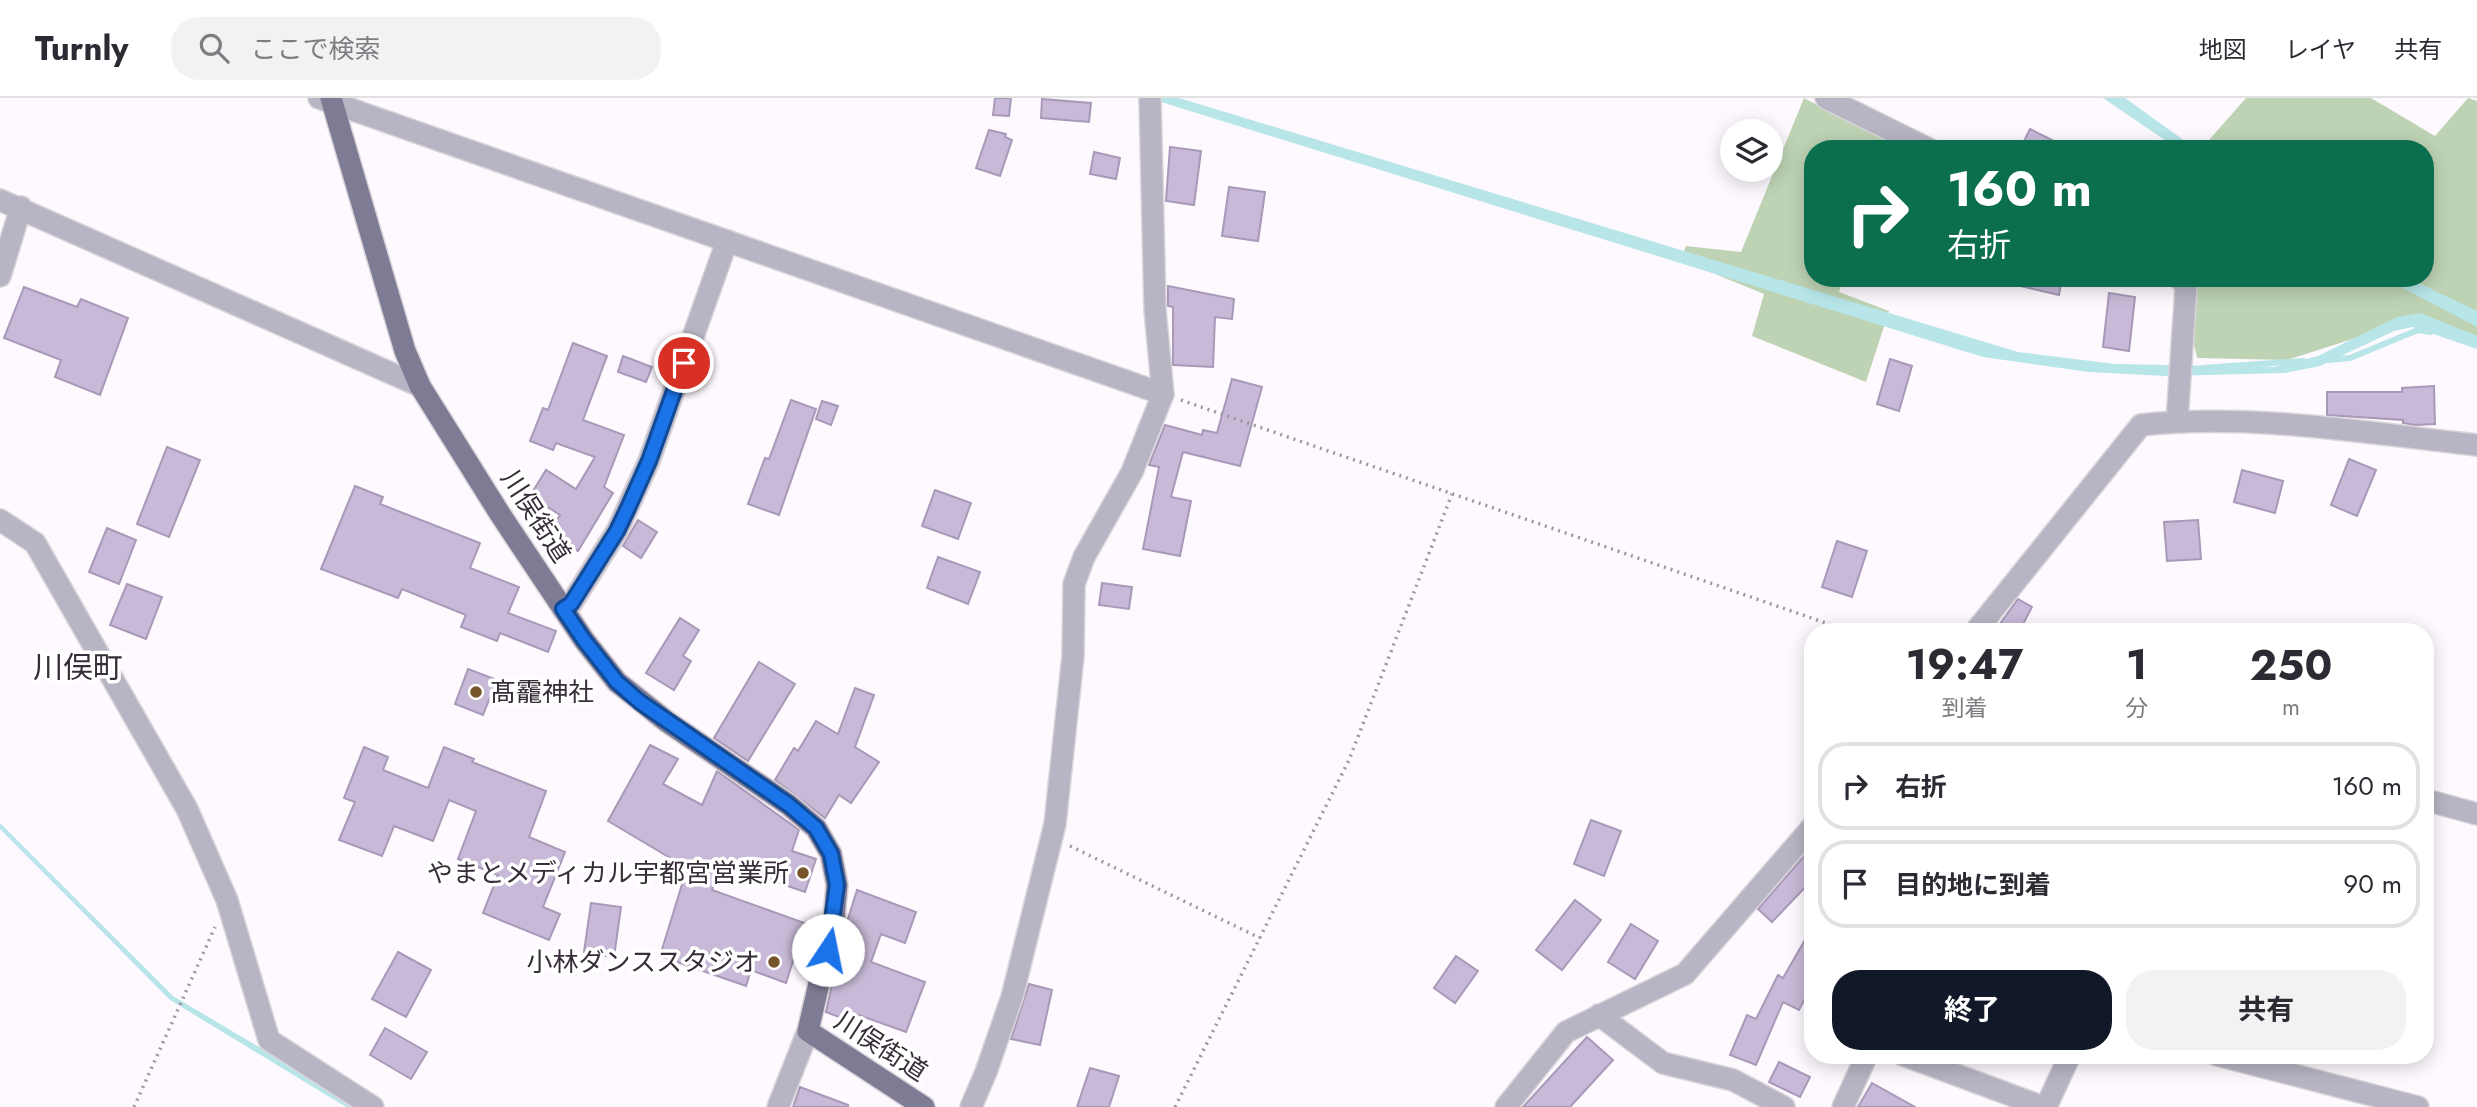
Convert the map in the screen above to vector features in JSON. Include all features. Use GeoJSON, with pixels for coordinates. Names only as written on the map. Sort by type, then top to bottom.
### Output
{"type":"FeatureCollection","features":[{"type":"Feature","properties":{"kind":"main road","name":"川俣街道"},"geometry":{"type":"LineString","coordinates":[[327,100],[394,319],[421,386],[500,514],[584,640],[617,682],[640,702],[789,805],[816,828],[831,854],[837,885],[832,929],[808,1031],[924,1107]]}},
{"type":"Feature","properties":{"kind":"street"},"geometry":{"type":"LineString","coordinates":[[971,1107],[1012,997],[1052,837],[1073,656],[1074,584],[1084,556],[1132,471],[1163,394],[1154,298],[1150,98]]}},
{"type":"Feature","properties":{"kind":"street"},"geometry":{"type":"LineString","coordinates":[[1826,98],[1912,140]]}},
{"type":"Feature","properties":{"kind":"street"},"geometry":{"type":"LineString","coordinates":[[327,100],[1163,394]]}},
{"type":"Feature","properties":{"kind":"street"},"geometry":{"type":"LineString","coordinates":[[0,200],[421,386]]}},
{"type":"Feature","properties":{"kind":"street"},"geometry":{"type":"LineString","coordinates":[[0,276],[21,207]]}},
{"type":"Feature","properties":{"kind":"street"},"geometry":{"type":"LineString","coordinates":[[563,609],[571,604],[617,531],[649,461],[727,241]]}},
{"type":"Feature","properties":{"kind":"street"},"geometry":{"type":"LineString","coordinates":[[2177,421],[2186,287]]}},
{"type":"Feature","properties":{"kind":"street"},"geometry":{"type":"LineString","coordinates":[[1982,623],[2141,425],[2177,421],[2298,425],[2477,446]]}},
{"type":"Feature","properties":{"kind":"street"},"geometry":{"type":"LineString","coordinates":[[0,520],[35,543],[187,809],[227,900],[269,1040],[373,1107]]}},
{"type":"Feature","properties":{"kind":"street"},"geometry":{"type":"LineString","coordinates":[[2434,802],[2477,814]]}},
{"type":"Feature","properties":{"kind":"street"},"geometry":{"type":"LineString","coordinates":[[1506,1107],[1566,1032],[1685,974],[1804,836]]}},
{"type":"Feature","properties":{"kind":"street"},"geometry":{"type":"LineString","coordinates":[[1599,1015],[1663,1063],[1733,1080],[1784,1107]]}},
{"type":"Feature","properties":{"kind":"street","name":"川俣街道"},"geometry":{"type":"LineString","coordinates":[[778,1107],[808,1031]]}},
{"type":"Feature","properties":{"kind":"street"},"geometry":{"type":"LineString","coordinates":[[1843,1107],[1863,1064]]}},
{"type":"Feature","properties":{"kind":"street"},"geometry":{"type":"LineString","coordinates":[[1928,1064],[2045,1107],[2066,1064]]}},
{"type":"Feature","properties":{"kind":"street"},"geometry":{"type":"LineString","coordinates":[[2252,1064],[2418,1107]]}},
{"type":"Feature","properties":{"kind":"path"},"geometry":{"type":"LineString","coordinates":[[1163,394],[1826,623]]}},
{"type":"Feature","properties":{"kind":"path"},"geometry":{"type":"LineString","coordinates":[[1175,1107],[1349,760],[1452,494]]}},
{"type":"Feature","properties":{"kind":"path"},"geometry":{"type":"LineString","coordinates":[[1052,837],[1260,938]]}},
{"type":"Feature","properties":{"kind":"path"},"geometry":{"type":"LineString","coordinates":[[134,1107],[227,900]]}},
{"type":"Feature","properties":{"kind":"green space"},"geometry":{"type":"Polygon","coordinates":[[[1804,98],[1884,140],[1804,140],[1804,287],[1840,287],[1839,292],[1889,311],[1866,382],[1752,336],[1764,294],[1681,260],[1686,246],[1741,252],[1770,182],[1783,182],[1783,149],[1804,98]]]}},
{"type":"Feature","properties":{"kind":"green space"},"geometry":{"type":"Polygon","coordinates":[[[2246,98],[2371,98],[2435,136],[2468,98],[2477,101],[2477,348],[2415,319],[2287,360],[2197,358],[2181,287],[2434,287],[2434,140],[2209,140],[2246,98]]]}},
{"type":"Feature","properties":{"kind":"water"},"geometry":{"type":"Polygon","coordinates":[[[1148,98],[1179,98],[2018,352],[2115,364],[2274,367],[2318,356],[2397,317],[2420,313],[2477,336],[2477,349],[2413,327],[2394,331],[2320,366],[2285,373],[2166,376],[2089,372],[1983,357],[1148,98]]]}},
{"type":"Feature","properties":{"kind":"water"},"geometry":{"type":"Polygon","coordinates":[[[2103,98],[2125,98],[2183,140],[2165,140],[2103,98]]]}},
{"type":"Feature","properties":{"kind":"water"},"geometry":{"type":"Polygon","coordinates":[[[2401,287],[2427,287],[2477,311],[2477,327],[2401,287]]]}},
{"type":"Feature","properties":{"kind":"water"},"geometry":{"type":"Polygon","coordinates":[[[0,823],[173,996],[360,1107],[346,1107],[170,1000],[0,829],[0,823]]]}},
{"type":"Feature","properties":{"kind":"building"},"geometry":{"type":"Polygon","coordinates":[[[995,98],[1011,98],[1009,116],[993,115],[995,98]]]}},
{"type":"Feature","properties":{"kind":"building"},"geometry":{"type":"Polygon","coordinates":[[[1042,99],[1091,103],[1089,122],[1041,118],[1042,99]]]}},
{"type":"Feature","properties":{"kind":"building"},"geometry":{"type":"Polygon","coordinates":[[[2030,129],[2052,140],[2024,140],[2030,129]]]}},
{"type":"Feature","properties":{"kind":"building"},"geometry":{"type":"Polygon","coordinates":[[[989,130],[1006,134],[1005,137],[1012,140],[1000,176],[976,168],[989,130]]]}},
{"type":"Feature","properties":{"kind":"building"},"geometry":{"type":"Polygon","coordinates":[[[1170,147],[1201,151],[1194,205],[1166,201],[1170,147]]]}},
{"type":"Feature","properties":{"kind":"building"},"geometry":{"type":"Polygon","coordinates":[[[1094,152],[1120,158],[1116,179],[1090,174],[1094,152]]]}},
{"type":"Feature","properties":{"kind":"building"},"geometry":{"type":"Polygon","coordinates":[[[1229,187],[1265,192],[1258,241],[1222,236],[1229,187]]]}},
{"type":"Feature","properties":{"kind":"building"},"geometry":{"type":"Polygon","coordinates":[[[1168,286],[1234,299],[1232,319],[1215,317],[1213,367],[1173,365],[1173,307],[1168,306],[1168,286]]]}},
{"type":"Feature","properties":{"kind":"building"},"geometry":{"type":"Polygon","coordinates":[[[24,287],[77,307],[81,299],[128,318],[100,395],[55,377],[61,360],[4,338],[24,287]]]}},
{"type":"Feature","properties":{"kind":"building"},"geometry":{"type":"Polygon","coordinates":[[[2025,287],[2060,287],[2059,295],[2025,287]]]}},
{"type":"Feature","properties":{"kind":"building"},"geometry":{"type":"Polygon","coordinates":[[[2109,293],[2135,297],[2129,351],[2103,347],[2109,293]]]}},
{"type":"Feature","properties":{"kind":"building"},"geometry":{"type":"Polygon","coordinates":[[[573,343],[607,356],[583,420],[624,435],[604,487],[613,493],[578,551],[549,533],[560,515],[530,496],[546,470],[576,489],[595,457],[556,443],[553,450],[530,441],[543,408],[548,410],[573,343]]]}},
{"type":"Feature","properties":{"kind":"building"},"geometry":{"type":"Polygon","coordinates":[[[623,356],[652,367],[646,382],[618,372],[623,356]]]}},
{"type":"Feature","properties":{"kind":"building"},"geometry":{"type":"Polygon","coordinates":[[[1890,359],[1912,366],[1899,411],[1877,404],[1890,359]]]}},
{"type":"Feature","properties":{"kind":"building"},"geometry":{"type":"Polygon","coordinates":[[[1232,379],[1262,387],[1240,466],[1183,452],[1171,497],[1191,501],[1180,556],[1143,549],[1159,467],[1149,465],[1165,425],[1202,435],[1203,430],[1217,433],[1232,379]]]}},
{"type":"Feature","properties":{"kind":"building"},"geometry":{"type":"Polygon","coordinates":[[[2434,386],[2435,424],[2415,425],[2403,423],[2403,420],[2327,415],[2327,392],[2402,392],[2402,388],[2434,386]]]}},
{"type":"Feature","properties":{"kind":"building"},"geometry":{"type":"Polygon","coordinates":[[[791,400],[816,409],[779,515],[748,504],[765,458],[769,459],[791,400]]]}},
{"type":"Feature","properties":{"kind":"building"},"geometry":{"type":"Polygon","coordinates":[[[822,401],[838,406],[831,425],[816,419],[822,401]]]}},
{"type":"Feature","properties":{"kind":"building"},"geometry":{"type":"Polygon","coordinates":[[[167,447],[200,460],[169,537],[137,524],[167,447]]]}},
{"type":"Feature","properties":{"kind":"building"},"geometry":{"type":"Polygon","coordinates":[[[2349,459],[2376,470],[2357,516],[2331,505],[2349,459]]]}},
{"type":"Feature","properties":{"kind":"building"},"geometry":{"type":"Polygon","coordinates":[[[2242,470],[2283,481],[2275,513],[2234,502],[2242,470]]]}},
{"type":"Feature","properties":{"kind":"building"},"geometry":{"type":"Polygon","coordinates":[[[355,486],[383,497],[380,504],[480,543],[470,568],[519,587],[508,613],[556,631],[548,652],[500,633],[497,641],[461,627],[466,615],[402,589],[398,598],[321,569],[355,486]]]}},
{"type":"Feature","properties":{"kind":"building"},"geometry":{"type":"Polygon","coordinates":[[[935,490],[971,503],[958,539],[922,526],[935,490]]]}},
{"type":"Feature","properties":{"kind":"building"},"geometry":{"type":"Polygon","coordinates":[[[638,520],[657,532],[641,558],[623,546],[638,520]]]}},
{"type":"Feature","properties":{"kind":"building"},"geometry":{"type":"Polygon","coordinates":[[[2198,520],[2201,559],[2167,561],[2164,522],[2198,520]]]}},
{"type":"Feature","properties":{"kind":"building"},"geometry":{"type":"Polygon","coordinates":[[[107,528],[136,540],[119,584],[89,572],[107,528]]]}},
{"type":"Feature","properties":{"kind":"building"},"geometry":{"type":"Polygon","coordinates":[[[1837,541],[1867,551],[1852,597],[1822,587],[1837,541]]]}},
{"type":"Feature","properties":{"kind":"building"},"geometry":{"type":"Polygon","coordinates":[[[938,557],[980,572],[968,604],[927,588],[938,557]]]}},
{"type":"Feature","properties":{"kind":"building"},"geometry":{"type":"Polygon","coordinates":[[[1102,583],[1132,587],[1129,609],[1099,605],[1102,583]]]}},
{"type":"Feature","properties":{"kind":"building"},"geometry":{"type":"Polygon","coordinates":[[[127,584],[162,597],[146,639],[110,625],[127,584]]]}},
{"type":"Feature","properties":{"kind":"building"},"geometry":{"type":"Polygon","coordinates":[[[2018,599],[2032,607],[2024,623],[2001,623],[2018,599]]]}},
{"type":"Feature","properties":{"kind":"building"},"geometry":{"type":"Polygon","coordinates":[[[680,618],[699,630],[683,656],[691,661],[674,690],[646,673],[680,618]]]}},
{"type":"Feature","properties":{"kind":"building"},"geometry":{"type":"Polygon","coordinates":[[[759,662],[795,684],[748,761],[714,738],[759,662]]]}},
{"type":"Feature","properties":{"kind":"building","name":"髙靇神社"},"geometry":{"type":"Polygon","coordinates":[[[468,669],[497,680],[483,715],[455,704],[468,669]]]}},
{"type":"Feature","properties":{"kind":"building"},"geometry":{"type":"Polygon","coordinates":[[[855,688],[874,695],[855,747],[879,762],[851,803],[839,795],[825,818],[775,780],[794,748],[798,751],[816,721],[838,734],[855,688]]]}},
{"type":"Feature","properties":{"kind":"building"},"geometry":{"type":"Polygon","coordinates":[[[650,745],[678,759],[663,784],[702,805],[717,771],[799,830],[792,851],[816,859],[805,892],[721,863],[712,890],[813,926],[802,957],[795,955],[786,983],[751,970],[746,986],[660,956],[687,868],[608,821],[650,745]]]}},
{"type":"Feature","properties":{"kind":"building"},"geometry":{"type":"Polygon","coordinates":[[[364,747],[388,757],[383,770],[428,788],[444,747],[474,759],[472,762],[546,791],[529,837],[565,852],[543,907],[560,914],[549,940],[483,913],[498,875],[458,859],[476,811],[449,800],[433,841],[394,826],[382,856],[339,840],[355,802],[344,798],[364,747]]]}},
{"type":"Feature","properties":{"kind":"building"},"geometry":{"type":"Polygon","coordinates":[[[1591,820],[1621,831],[1604,876],[1574,864],[1591,820]]]}},
{"type":"Feature","properties":{"kind":"building"},"geometry":{"type":"Polygon","coordinates":[[[1804,856],[1804,888],[1772,922],[1758,909],[1804,856]]]}},
{"type":"Feature","properties":{"kind":"building"},"geometry":{"type":"Polygon","coordinates":[[[857,890],[916,912],[905,943],[881,934],[871,962],[925,982],[906,1032],[853,1013],[850,1021],[826,1012],[833,980],[854,924],[847,922],[857,890]]]}},
{"type":"Feature","properties":{"kind":"building"},"geometry":{"type":"Polygon","coordinates":[[[1575,900],[1601,920],[1562,970],[1536,950],[1575,900]]]}},
{"type":"Feature","properties":{"kind":"building"},"geometry":{"type":"Polygon","coordinates":[[[591,903],[621,907],[614,957],[584,952],[591,903]]]}},
{"type":"Feature","properties":{"kind":"building"},"geometry":{"type":"Polygon","coordinates":[[[1631,924],[1658,941],[1635,979],[1608,962],[1631,924]]]}},
{"type":"Feature","properties":{"kind":"building"},"geometry":{"type":"Polygon","coordinates":[[[1804,942],[1804,1000],[1799,1010],[1783,1002],[1756,1065],[1730,1055],[1747,1015],[1756,1019],[1778,975],[1783,978],[1804,942]]]}},
{"type":"Feature","properties":{"kind":"building"},"geometry":{"type":"Polygon","coordinates":[[[398,952],[431,970],[406,1017],[372,999],[398,952]]]}},
{"type":"Feature","properties":{"kind":"building"},"geometry":{"type":"Polygon","coordinates":[[[1456,956],[1478,971],[1455,1003],[1434,988],[1456,956]]]}},
{"type":"Feature","properties":{"kind":"building"},"geometry":{"type":"Polygon","coordinates":[[[1029,984],[1052,990],[1040,1045],[1011,1039],[1029,984]]]}},
{"type":"Feature","properties":{"kind":"building"},"geometry":{"type":"Polygon","coordinates":[[[385,1028],[427,1052],[411,1079],[370,1055],[385,1028]]]}},
{"type":"Feature","properties":{"kind":"building"},"geometry":{"type":"Polygon","coordinates":[[[1587,1037],[1613,1060],[1570,1107],[1523,1107],[1587,1037]]]}},
{"type":"Feature","properties":{"kind":"building"},"geometry":{"type":"Polygon","coordinates":[[[1779,1062],[1810,1077],[1800,1097],[1769,1082],[1779,1062]]]}},
{"type":"Feature","properties":{"kind":"building"},"geometry":{"type":"Polygon","coordinates":[[[1090,1068],[1119,1076],[1109,1107],[1077,1107],[1090,1068]]]}},
{"type":"Feature","properties":{"kind":"building"},"geometry":{"type":"Polygon","coordinates":[[[1872,1083],[1915,1107],[1858,1107],[1872,1083]]]}},
{"type":"Feature","properties":{"kind":"building"},"geometry":{"type":"Polygon","coordinates":[[[800,1087],[848,1105],[848,1107],[793,1107],[800,1087]]]}},
{"type":"Feature","properties":{"kind":"waterway"},"geometry":{"type":"LineString","coordinates":[[2328,360],[2350,358],[2418,330],[2430,332]]}},
{"type":"Feature","properties":{"kind":"waterway"},"geometry":{"type":"LineString","coordinates":[[2202,368],[2303,361]]}},
{"type":"Feature","properties":{"kind":"place","name":"髙靇神社"},"geometry":{"type":"Point","coordinates":[476,692]}},
{"type":"Feature","properties":{"kind":"place","name":"やまとメディカル宇都宮営業所"},"geometry":{"type":"Point","coordinates":[803,873]}},
{"type":"Feature","properties":{"kind":"place","name":"小林ダンススタジオ"},"geometry":{"type":"Point","coordinates":[774,962]}},
{"type":"Feature","properties":{"kind":"district","name":"川俣町"},"geometry":{"type":"Point","coordinates":[78,668]}},
{"type":"Feature","properties":{"kind":"route"},"geometry":{"type":"LineString","coordinates":[[684,363],[649,461],[617,531],[571,604],[563,609],[617,682],[640,702],[789,805],[816,828],[831,854],[837,885],[828,950]]}}]}
